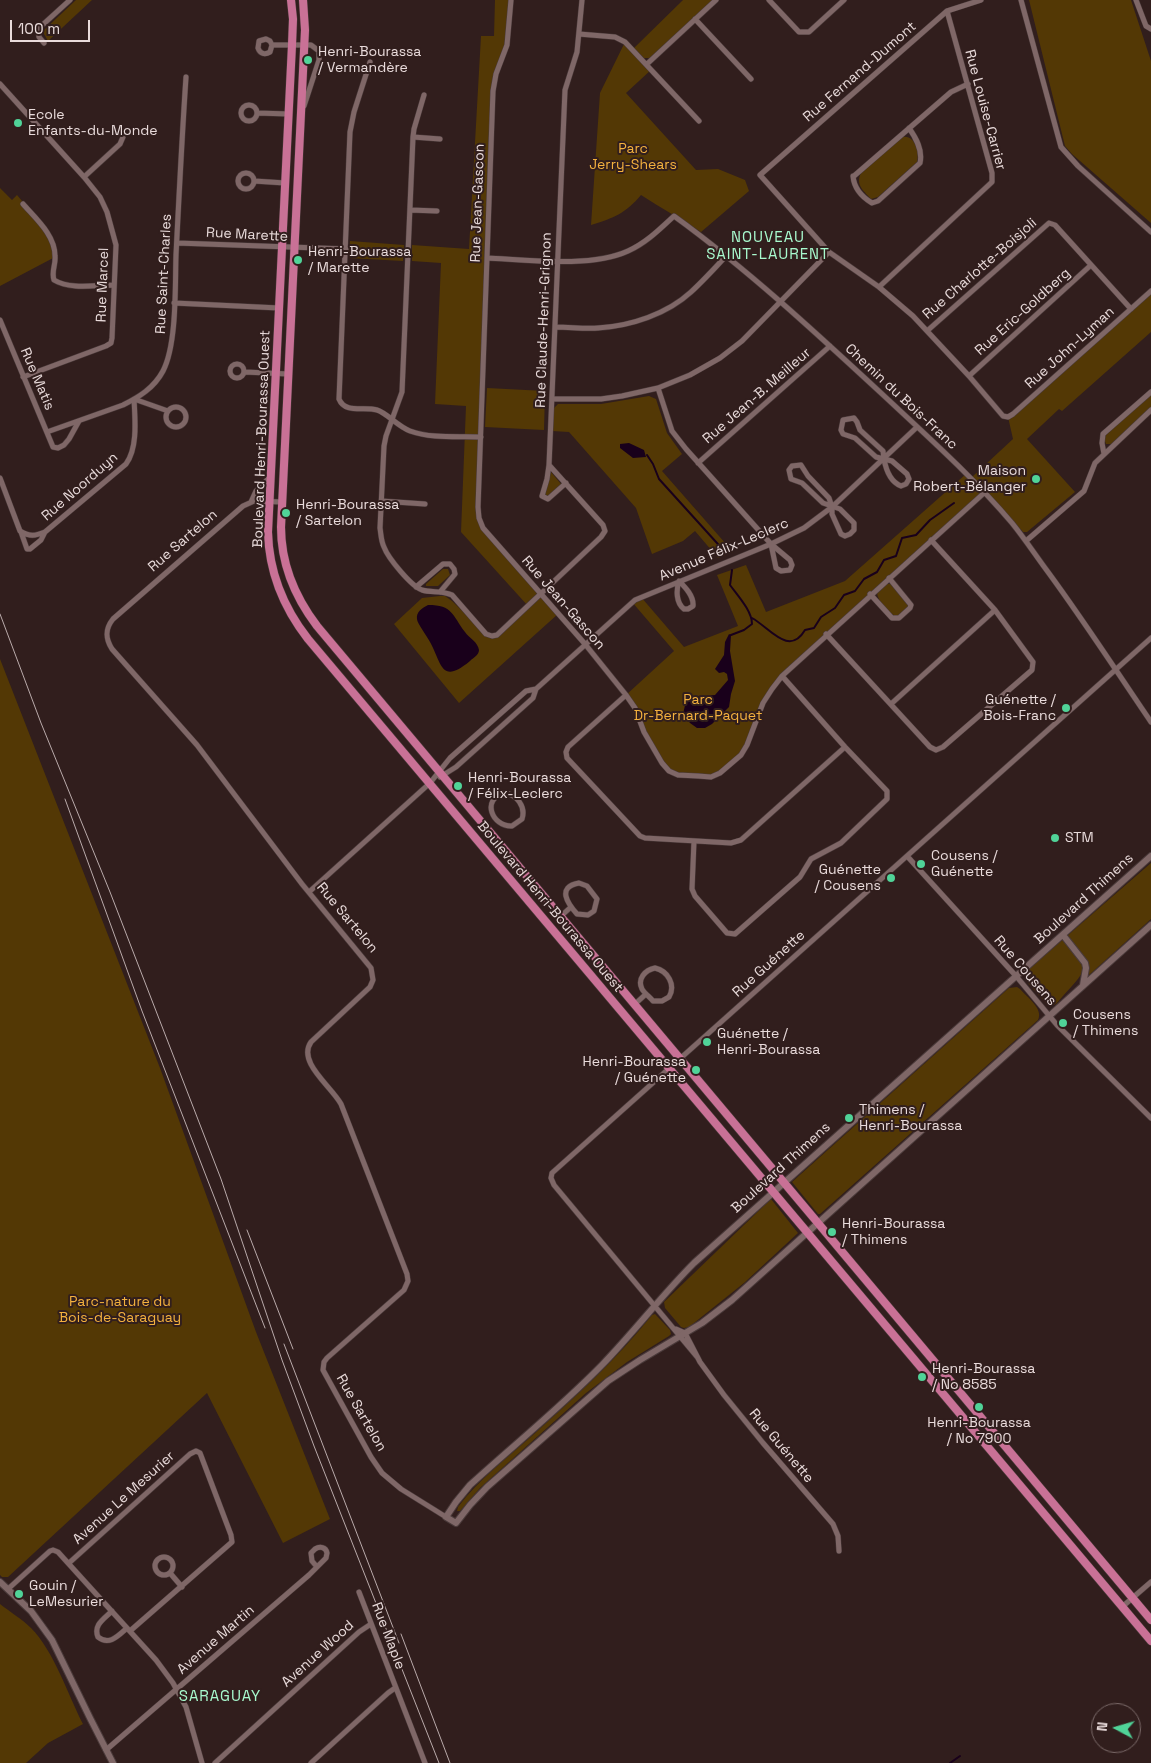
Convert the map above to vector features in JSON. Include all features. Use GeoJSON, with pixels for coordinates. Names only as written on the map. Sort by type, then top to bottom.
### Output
{"type":"FeatureCollection","features":[{"type":"Feature","properties":{"kind":"main road","name":"Boulevard Henri-Bourassa Ouest"},"geometry":{"type":"LineString","coordinates":[[291,0],[293,19],[292,45],[268,532],[271,561],[278,589],[290,613],[308,639],[1151,1642]]}},
{"type":"Feature","properties":{"kind":"main road","name":"Boulevard Henri-Bourassa Ouest"},"geometry":{"type":"LineString","coordinates":[[303,0],[304,44],[280,527],[282,552],[290,579],[303,607],[1151,1620]]}},
{"type":"Feature","properties":{"kind":"street"},"geometry":{"type":"LineString","coordinates":[[44,43],[39,37],[38,29],[70,0]]}},
{"type":"Feature","properties":{"kind":"street","name":"Rue Jean-Gascon"},"geometry":{"type":"LineString","coordinates":[[512,0],[510,31],[496,74],[493,91],[480,437],[479,518],[483,528],[585,644],[626,695],[635,708],[644,732],[662,763],[669,771],[678,775],[712,777],[720,774],[741,755],[747,745],[763,703],[782,676],[870,594],[984,493]]}},
{"type":"Feature","properties":{"kind":"street","name":"Rue Claude-Henri-Grignon"},"geometry":{"type":"LineString","coordinates":[[566,483],[548,499],[542,496],[549,465],[565,90],[577,52],[582,0]]}},
{"type":"Feature","properties":{"kind":"street"},"geometry":{"type":"LineString","coordinates":[[647,64],[716,0]]}},
{"type":"Feature","properties":{"kind":"street"},"geometry":{"type":"LineString","coordinates":[[769,0],[800,32],[804,33],[809,32],[844,0]]}},
{"type":"Feature","properties":{"kind":"street","name":"Rue Fernand-Dumont"},"geometry":{"type":"LineString","coordinates":[[829,252],[760,175],[947,11],[981,0]]}},
{"type":"Feature","properties":{"kind":"street"},"geometry":{"type":"LineString","coordinates":[[1020,0],[1061,147],[1078,166],[1151,232]]}},
{"type":"Feature","properties":{"kind":"street"},"geometry":{"type":"LineString","coordinates":[[1136,0],[1146,26],[1151,29]]}},
{"type":"Feature","properties":{"kind":"street","name":"Rue Louise-Carrier"},"geometry":{"type":"LineString","coordinates":[[879,287],[992,182],[992,173],[947,11]]}},
{"type":"Feature","properties":{"kind":"street"},"geometry":{"type":"LineString","coordinates":[[695,19],[751,79]]}},
{"type":"Feature","properties":{"kind":"street"},"geometry":{"type":"LineString","coordinates":[[579,34],[621,38],[698,121]]}},
{"type":"Feature","properties":{"kind":"street"},"geometry":{"type":"LineString","coordinates":[[272,45],[304,44]]}},
{"type":"Feature","properties":{"kind":"street","name":"Boulevard Henri-Bourassa Ouest"},"geometry":{"type":"LineString","coordinates":[[300,118],[320,57],[319,51],[315,47],[304,44]]}},
{"type":"Feature","properties":{"kind":"street"},"geometry":{"type":"LineString","coordinates":[[370,62],[354,112],[350,132],[339,399],[342,405],[347,408],[374,409],[382,412],[392,421],[412,432],[428,435],[480,437]]}},
{"type":"Feature","properties":{"kind":"street","name":"Rue Saint-Charles"},"geometry":{"type":"LineString","coordinates":[[47,432],[123,405],[148,391],[163,371],[170,349],[174,303],[186,77]]}},
{"type":"Feature","properties":{"kind":"street","name":"Rue Marcel"},"geometry":{"type":"LineString","coordinates":[[0,84],[100,197],[113,230],[116,244],[112,338],[110,343],[23,377]]}},
{"type":"Feature","properties":{"kind":"street"},"geometry":{"type":"LineString","coordinates":[[909,128],[917,139],[921,157],[920,163],[878,201],[872,203],[865,199],[854,184],[853,176],[909,128],[951,92],[968,84]]}},
{"type":"Feature","properties":{"kind":"street"},"geometry":{"type":"LineString","coordinates":[[424,95],[413,137],[402,392],[384,446],[380,528],[384,548],[390,558],[416,588],[452,595],[486,634],[497,635],[602,537],[605,531],[603,525],[549,465]]}},
{"type":"Feature","properties":{"kind":"street"},"geometry":{"type":"LineString","coordinates":[[257,113],[289,114]]}},
{"type":"Feature","properties":{"kind":"street"},"geometry":{"type":"LineString","coordinates":[[84,177],[120,144],[123,137],[121,130]]}},
{"type":"Feature","properties":{"kind":"street"},"geometry":{"type":"LineString","coordinates":[[413,137],[440,139]]}},
{"type":"Feature","properties":{"kind":"street"},"geometry":{"type":"LineString","coordinates":[[254,181],[285,183]]}},
{"type":"Feature","properties":{"kind":"street"},"geometry":{"type":"LineString","coordinates":[[23,204],[46,229],[51,240],[55,256],[52,273],[54,280],[68,285],[114,285]]}},
{"type":"Feature","properties":{"kind":"street"},"geometry":{"type":"LineString","coordinates":[[410,210],[437,211]]}},
{"type":"Feature","properties":{"kind":"street","name":"Chemin du Bois-Franc"},"geometry":{"type":"LineString","coordinates":[[558,261],[609,258],[629,251],[651,238],[674,216],[726,256],[830,346],[956,464],[984,493],[1026,541],[1151,722]]}},
{"type":"Feature","properties":{"kind":"street","name":"Rue Charlotte-Boisjoli"},"geometry":{"type":"LineString","coordinates":[[927,330],[1048,224],[1055,225],[1091,265]]}},
{"type":"Feature","properties":{"kind":"street","name":"Rue Marette"},"geometry":{"type":"LineString","coordinates":[[177,243],[346,249]]}},
{"type":"Feature","properties":{"kind":"street"},"geometry":{"type":"LineString","coordinates":[[552,399],[600,399],[658,388],[690,375],[720,358],[742,340],[829,252],[879,287],[914,316],[969,376]]}},
{"type":"Feature","properties":{"kind":"street"},"geometry":{"type":"LineString","coordinates":[[556,327],[598,328],[616,326],[643,319],[668,308],[690,293],[726,256]]}},
{"type":"Feature","properties":{"kind":"street"},"geometry":{"type":"LineString","coordinates":[[487,258],[558,261]]}},
{"type":"Feature","properties":{"kind":"street"},"geometry":{"type":"LineString","coordinates":[[1091,265],[1131,309]]}},
{"type":"Feature","properties":{"kind":"street","name":"Rue Eric-Goldberg"},"geometry":{"type":"LineString","coordinates":[[969,376],[1091,265]]}},
{"type":"Feature","properties":{"kind":"street","name":"Rue John-Lyman"},"geometry":{"type":"LineString","coordinates":[[969,376],[1003,416],[1008,417],[1151,291]]}},
{"type":"Feature","properties":{"kind":"street"},"geometry":{"type":"LineString","coordinates":[[174,303],[279,308]]}},
{"type":"Feature","properties":{"kind":"street","name":"Rue Matis"},"geometry":{"type":"LineString","coordinates":[[0,320],[53,447],[58,448],[64,445],[80,421]]}},
{"type":"Feature","properties":{"kind":"street","name":"Rue Jean-B. Meilleur"},"geometry":{"type":"LineString","coordinates":[[698,463],[830,346]]}},
{"type":"Feature","properties":{"kind":"street"},"geometry":{"type":"LineString","coordinates":[[245,372],[288,374]]}},
{"type":"Feature","properties":{"kind":"street"},"geometry":{"type":"LineString","coordinates":[[658,388],[672,431],[698,463],[771,544],[790,560],[792,565],[790,570],[781,572],[776,568],[771,544]]}},
{"type":"Feature","properties":{"kind":"street"},"geometry":{"type":"LineString","coordinates":[[1104,454],[1103,434],[1151,392]]}},
{"type":"Feature","properties":{"kind":"street"},"geometry":{"type":"LineString","coordinates":[[134,399],[168,411]]}},
{"type":"Feature","properties":{"kind":"street","name":"Rue Noorduyn"},"geometry":{"type":"LineString","coordinates":[[20,531],[34,536],[45,532],[126,464],[132,452],[135,420],[134,399]]}},
{"type":"Feature","properties":{"kind":"street"},"geometry":{"type":"LineString","coordinates":[[1026,541],[1084,491],[1096,463],[1151,410]]}},
{"type":"Feature","properties":{"kind":"street"},"geometry":{"type":"LineString","coordinates":[[884,459],[883,451],[860,430],[858,422],[854,418],[844,420],[841,430],[843,434],[854,438],[876,457],[884,459],[892,461],[907,474],[909,479],[906,484],[901,486],[895,484],[885,467],[884,459]]}},
{"type":"Feature","properties":{"kind":"street","name":"Avenue Félix-Leclerc"},"geometry":{"type":"LineString","coordinates":[[441,773],[456,767],[532,698],[536,689],[635,600],[771,544],[804,528],[832,507],[917,427]]}},
{"type":"Feature","properties":{"kind":"street"},"geometry":{"type":"LineString","coordinates":[[832,507],[829,498],[808,476],[801,465],[792,466],[789,470],[791,479],[802,483],[823,503],[832,507],[840,509],[854,524],[854,530],[850,534],[846,536],[841,534],[832,514],[832,507]]}},
{"type":"Feature","properties":{"kind":"street","name":"Rue Sartelon"},"geometry":{"type":"LineString","coordinates":[[271,476],[256,491],[250,502],[240,508],[113,619],[108,627],[107,638],[112,648],[198,745],[309,892],[370,966],[372,971],[373,980],[366,991],[311,1042],[307,1056],[311,1065],[341,1104],[408,1279],[404,1290],[327,1358],[324,1362],[324,1372],[371,1457],[382,1473],[397,1487],[456,1523],[483,1492],[593,1393],[623,1371],[682,1335]]}},
{"type":"Feature","properties":{"kind":"street","name":"Rue Noorduyn"},"geometry":{"type":"LineString","coordinates":[[0,478],[27,549],[30,549],[41,540],[45,532]]}},
{"type":"Feature","properties":{"kind":"street"},"geometry":{"type":"LineString","coordinates":[[381,501],[424,504]]}},
{"type":"Feature","properties":{"kind":"street"},"geometry":{"type":"LineString","coordinates":[[250,502],[282,502]]}},
{"type":"Feature","properties":{"kind":"street"},"geometry":{"type":"LineString","coordinates":[[826,634],[930,747],[936,750],[943,748],[1032,670],[1032,662],[995,610],[931,540]]}},
{"type":"Feature","properties":{"kind":"street"},"geometry":{"type":"LineString","coordinates":[[416,588],[443,564],[450,564],[455,574],[440,592]]}},
{"type":"Feature","properties":{"kind":"street"},"geometry":{"type":"LineString","coordinates":[[870,594],[892,618],[899,618],[910,608],[910,602],[889,578]]}},
{"type":"Feature","properties":{"kind":"street"},"geometry":{"type":"LineString","coordinates":[[679,581],[686,587],[693,601],[692,606],[688,609],[680,606],[676,590],[679,581]]}},
{"type":"Feature","properties":{"kind":"street"},"geometry":{"type":"LineString","coordinates":[[891,704],[995,610]]}},
{"type":"Feature","properties":{"kind":"street","name":"Rue Guénette"},"geometry":{"type":"LineString","coordinates":[[839,1551],[838,1536],[833,1524],[743,1418],[682,1335],[557,1189],[551,1178],[554,1171],[563,1162],[1151,638]]}},
{"type":"Feature","properties":{"kind":"street"},"geometry":{"type":"LineString","coordinates":[[694,841],[692,889],[694,896],[727,933],[735,934],[800,877],[811,859],[840,843],[887,799],[888,791],[845,747],[782,676]]}},
{"type":"Feature","properties":{"kind":"street","name":"Avenue Félix-Leclerc"},"geometry":{"type":"LineString","coordinates":[[309,892],[441,773],[450,758],[526,691],[536,689]]}},
{"type":"Feature","properties":{"kind":"street"},"geometry":{"type":"LineString","coordinates":[[626,695],[568,747],[566,752],[568,758],[640,836],[644,838],[731,843],[741,840],[845,747]]}},
{"type":"Feature","properties":{"kind":"street","name":"Boulevard Henri-Bourassa Ouest"},"geometry":{"type":"LineString","coordinates":[[509,793],[513,795],[523,806],[522,819],[516,824],[504,825],[497,820],[491,808],[493,800],[500,794],[509,793]]}},
{"type":"Feature","properties":{"kind":"street","name":"Boulevard Henri-Bourassa Ouest"},"geometry":{"type":"LineString","coordinates":[[487,828],[497,820]]}},
{"type":"Feature","properties":{"kind":"street","name":"Rue Cousens"},"geometry":{"type":"LineString","coordinates":[[907,856],[1016,976],[1057,1025],[1151,1118]]}},
{"type":"Feature","properties":{"kind":"street","name":"Boulevard Thimens"},"geometry":{"type":"LineString","coordinates":[[446,1517],[470,1485],[593,1374],[694,1263],[1151,856]]}},
{"type":"Feature","properties":{"kind":"street","name":"Boulevard Henri-Bourassa Ouest"},"geometry":{"type":"LineString","coordinates":[[575,884],[587,886],[597,899],[594,911],[588,915],[580,915],[571,907],[566,900],[566,892],[568,888],[575,884]]}},
{"type":"Feature","properties":{"kind":"street","name":"Boulevard Henri-Bourassa Ouest"},"geometry":{"type":"LineString","coordinates":[[561,916],[571,907]]}},
{"type":"Feature","properties":{"kind":"street"},"geometry":{"type":"LineString","coordinates":[[682,1335],[726,1305],[1151,925]]}},
{"type":"Feature","properties":{"kind":"street"},"geometry":{"type":"LineString","coordinates":[[1063,935],[1085,963],[1086,968],[1082,986]]}},
{"type":"Feature","properties":{"kind":"street","name":"Boulevard Henri-Bourassa Ouest"},"geometry":{"type":"LineString","coordinates":[[655,968],[662,971],[672,985],[669,997],[658,1001],[646,994],[640,982],[643,974],[655,968]]}},
{"type":"Feature","properties":{"kind":"street","name":"Boulevard Henri-Bourassa Ouest"},"geometry":{"type":"LineString","coordinates":[[635,1004],[646,994]]}},
{"type":"Feature","properties":{"kind":"street","name":"Avenue Le Mesurier"},"geometry":{"type":"LineString","coordinates":[[8,1589],[48,1552],[55,1550],[69,1563],[190,1454],[196,1451],[202,1456],[232,1541],[182,1586]]}},
{"type":"Feature","properties":{"kind":"street"},"geometry":{"type":"LineString","coordinates":[[69,1563],[163,1669],[177,1689],[188,1711],[202,1763]]}},
{"type":"Feature","properties":{"kind":"street","name":"Avenue Martin"},"geometry":{"type":"LineString","coordinates":[[106,1750],[317,1567]]}},
{"type":"Feature","properties":{"kind":"street"},"geometry":{"type":"LineString","coordinates":[[112,1611],[97,1626],[98,1638],[105,1642],[111,1641],[129,1630],[182,1586],[170,1573]]}},
{"type":"Feature","properties":{"kind":"street"},"geometry":{"type":"LineString","coordinates":[[0,1582],[35,1615],[52,1640],[113,1763]]}},
{"type":"Feature","properties":{"kind":"street"},"geometry":{"type":"LineString","coordinates":[[1122,1607],[1151,1582]]}},
{"type":"Feature","properties":{"kind":"street","name":"Rue Maple"},"geometry":{"type":"LineString","coordinates":[[359,1592],[425,1763]]}},
{"type":"Feature","properties":{"kind":"street","name":"Avenue Wood"},"geometry":{"type":"LineString","coordinates":[[215,1763],[362,1629],[371,1624]]}},
{"type":"Feature","properties":{"kind":"street"},"geometry":{"type":"LineString","coordinates":[[311,1763],[395,1688]]}},
{"type":"Feature","properties":{"kind":"green space"},"geometry":{"type":"Polygon","coordinates":[[[76,0],[92,0],[48,41],[44,30],[76,0]]]}},
{"type":"Feature","properties":{"kind":"green space"},"geometry":{"type":"Polygon","coordinates":[[[495,0],[512,0],[510,31],[496,74],[478,507],[483,528],[558,614],[459,703],[394,624],[422,598],[445,596],[486,634],[492,636],[528,606],[461,532],[466,406],[435,404],[441,263],[412,261],[412,245],[469,249],[481,36],[494,36],[495,0]]]}},
{"type":"Feature","properties":{"kind":"green space"},"geometry":{"type":"Polygon","coordinates":[[[683,0],[713,0],[652,58],[644,58],[634,48],[683,0]]]}},
{"type":"Feature","properties":{"kind":"green space"},"geometry":{"type":"Polygon","coordinates":[[[1029,0],[1131,0],[1151,61],[1151,223],[1065,146],[1029,0]]]}},
{"type":"Feature","properties":{"kind":"green space","name":"Parc Jerry-Shears"},"geometry":{"type":"Polygon","coordinates":[[[625,42],[652,69],[626,93],[696,170],[718,169],[745,180],[749,191],[701,232],[641,195],[619,214],[591,225],[600,93],[625,42]]]}},
{"type":"Feature","properties":{"kind":"green space"},"geometry":{"type":"Polygon","coordinates":[[[903,137],[911,139],[916,145],[917,162],[878,197],[871,199],[860,184],[859,177],[861,173],[903,137]]]}},
{"type":"Feature","properties":{"kind":"green space"},"geometry":{"type":"Polygon","coordinates":[[[0,188],[12,200],[17,195],[45,228],[55,257],[0,286],[0,188]]]}},
{"type":"Feature","properties":{"kind":"green space"},"geometry":{"type":"Polygon","coordinates":[[[350,241],[404,245],[403,261],[349,258],[350,241]]]}},
{"type":"Feature","properties":{"kind":"green space"},"geometry":{"type":"Polygon","coordinates":[[[1151,292],[1151,332],[1062,411],[1059,409],[1027,439],[1075,492],[1027,532],[1023,532],[972,477],[1013,439],[1008,417],[1151,292]]]}},
{"type":"Feature","properties":{"kind":"green space"},"geometry":{"type":"Polygon","coordinates":[[[487,388],[545,391],[544,430],[485,427],[487,388]]]}},
{"type":"Feature","properties":{"kind":"green space"},"geometry":{"type":"Polygon","coordinates":[[[1151,394],[1151,408],[1112,444],[1106,444],[1104,439],[1106,435],[1151,394]]]}},
{"type":"Feature","properties":{"kind":"green space"},"geometry":{"type":"Polygon","coordinates":[[[649,396],[656,399],[667,433],[682,454],[662,471],[733,552],[718,558],[695,531],[683,541],[652,554],[636,508],[569,432],[552,431],[553,409],[558,404],[601,404],[649,396]]]}},
{"type":"Feature","properties":{"kind":"green space"},"geometry":{"type":"Polygon","coordinates":[[[551,472],[561,484],[547,497],[544,494],[551,472]]]}},
{"type":"Feature","properties":{"kind":"green space","name":"Parc Dr-Bernard-Paquet"},"geometry":{"type":"Polygon","coordinates":[[[966,474],[984,493],[772,689],[741,755],[711,777],[678,775],[662,763],[626,695],[674,651],[632,602],[641,597],[684,647],[738,626],[717,575],[746,565],[766,612],[845,581],[966,474]]]}},
{"type":"Feature","properties":{"kind":"green space"},"geometry":{"type":"Polygon","coordinates":[[[443,569],[448,569],[450,575],[438,586],[426,586],[426,584],[443,569]]]}},
{"type":"Feature","properties":{"kind":"green space"},"geometry":{"type":"Polygon","coordinates":[[[887,584],[892,584],[908,603],[908,608],[899,615],[895,616],[889,612],[878,596],[877,593],[887,584]]]}},
{"type":"Feature","properties":{"kind":"green space","name":"Parc-nature du Bois-de-Saraguay"},"geometry":{"type":"Polygon","coordinates":[[[0,659],[160,1068],[256,1332],[330,1519],[283,1543],[207,1393],[8,1577],[0,1575],[0,659]]]}},
{"type":"Feature","properties":{"kind":"green space"},"geometry":{"type":"Polygon","coordinates":[[[1151,863],[1151,919],[1089,975],[1083,971],[1057,1003],[1054,1005],[1047,1004],[1028,983],[1026,976],[1029,969],[1151,863]]]}},
{"type":"Feature","properties":{"kind":"green space"},"geometry":{"type":"Polygon","coordinates":[[[1017,987],[1037,1007],[1039,1012],[1038,1020],[818,1214],[792,1182],[1009,988],[1017,987]]]}},
{"type":"Feature","properties":{"kind":"green space"},"geometry":{"type":"Polygon","coordinates":[[[771,1199],[798,1233],[744,1283],[689,1327],[681,1327],[665,1308],[664,1302],[771,1199]]]}},
{"type":"Feature","properties":{"kind":"green space"},"geometry":{"type":"Polygon","coordinates":[[[655,1314],[670,1330],[671,1334],[669,1336],[627,1362],[586,1393],[480,1488],[460,1511],[457,1511],[466,1497],[484,1478],[580,1392],[610,1363],[652,1315],[655,1314]]]}},
{"type":"Feature","properties":{"kind":"green space"},"geometry":{"type":"Polygon","coordinates":[[[0,1604],[27,1625],[47,1649],[83,1724],[48,1743],[26,1763],[0,1763],[0,1604]]]}},
{"type":"Feature","properties":{"kind":"shaded area"},"geometry":{"type":"Polygon","coordinates":[[[629,443],[644,450],[646,457],[633,458],[620,448],[620,444],[629,443]]]}},
{"type":"Feature","properties":{"kind":"shaded area"},"geometry":{"type":"Polygon","coordinates":[[[428,605],[436,605],[451,612],[478,647],[479,652],[476,656],[460,668],[453,671],[444,669],[417,621],[418,612],[428,605]]]}},
{"type":"Feature","properties":{"kind":"shaded area"},"geometry":{"type":"Polygon","coordinates":[[[729,634],[731,635],[730,651],[735,681],[729,707],[712,724],[705,728],[697,728],[683,714],[686,701],[690,697],[715,695],[728,680],[727,674],[724,672],[719,673],[715,669],[724,655],[725,642],[729,634]]]}},
{"type":"Feature","properties":{"kind":"waterway"},"geometry":{"type":"LineString","coordinates":[[647,455],[659,479],[726,553]]}},
{"type":"Feature","properties":{"kind":"waterway"},"geometry":{"type":"LineString","coordinates":[[752,618],[786,641],[799,638],[805,630],[814,628],[821,617],[835,608],[844,595],[855,591],[864,579],[877,572],[884,560],[896,556],[902,538],[916,535],[930,520],[954,503]]}},
{"type":"Feature","properties":{"kind":"waterway"},"geometry":{"type":"LineString","coordinates":[[731,635],[744,630],[752,624],[750,614],[730,585],[732,570]]}},
{"type":"Feature","properties":{"kind":"waterway"},"geometry":{"type":"LineString","coordinates":[[950,1763],[960,1756]]}},
{"type":"Feature","properties":{"kind":"tram line"},"geometry":{"type":"LineString","coordinates":[[0,614],[41,723],[110,892],[221,1179],[282,1360],[314,1446],[439,1763]]}},
{"type":"Feature","properties":{"kind":"tram line"},"geometry":{"type":"LineString","coordinates":[[65,799],[142,1011],[265,1328]]}},
{"type":"Feature","properties":{"kind":"tram line"},"geometry":{"type":"LineString","coordinates":[[247,1230],[293,1349]]}},
{"type":"Feature","properties":{"kind":"tram line"},"geometry":{"type":"LineString","coordinates":[[284,1344],[399,1643]]}},
{"type":"Feature","properties":{"kind":"tram line"},"geometry":{"type":"LineString","coordinates":[[401,1634],[450,1763]]}},
{"type":"Feature","properties":{"kind":"place","name":"Henri-Bourassa / Vermandère"},"geometry":{"type":"Point","coordinates":[308,60]}},
{"type":"Feature","properties":{"kind":"place","name":"Ecole Enfants-du-Monde"},"geometry":{"type":"Point","coordinates":[18,123]}},
{"type":"Feature","properties":{"kind":"place","name":"Henri-Bourassa / Marette"},"geometry":{"type":"Point","coordinates":[298,260]}},
{"type":"Feature","properties":{"kind":"place","name":"Maison Robert-Bélanger"},"geometry":{"type":"Point","coordinates":[1036,479]}},
{"type":"Feature","properties":{"kind":"place","name":"Henri-Bourassa / Sartelon"},"geometry":{"type":"Point","coordinates":[286,513]}},
{"type":"Feature","properties":{"kind":"place","name":"Guénette / Bois-Franc"},"geometry":{"type":"Point","coordinates":[1066,708]}},
{"type":"Feature","properties":{"kind":"place","name":"Henri-Bourassa / Félix-Leclerc"},"geometry":{"type":"Point","coordinates":[458,786]}},
{"type":"Feature","properties":{"kind":"place","name":"STM"},"geometry":{"type":"Point","coordinates":[1055,838]}},
{"type":"Feature","properties":{"kind":"place","name":"Cousens / Guénette"},"geometry":{"type":"Point","coordinates":[921,864]}},
{"type":"Feature","properties":{"kind":"place","name":"Guénette / Cousens"},"geometry":{"type":"Point","coordinates":[891,878]}},
{"type":"Feature","properties":{"kind":"place","name":"Cousens / Thimens"},"geometry":{"type":"Point","coordinates":[1063,1023]}},
{"type":"Feature","properties":{"kind":"place","name":"Guénette / Henri-Bourassa"},"geometry":{"type":"Point","coordinates":[707,1042]}},
{"type":"Feature","properties":{"kind":"place","name":"Henri-Bourassa / Guénette"},"geometry":{"type":"Point","coordinates":[696,1070]}},
{"type":"Feature","properties":{"kind":"place","name":"Thimens / Henri-Bourassa"},"geometry":{"type":"Point","coordinates":[849,1118]}},
{"type":"Feature","properties":{"kind":"place","name":"Henri-Bourassa / Thimens"},"geometry":{"type":"Point","coordinates":[832,1232]}},
{"type":"Feature","properties":{"kind":"place","name":"Henri-Bourassa / No 8585"},"geometry":{"type":"Point","coordinates":[922,1377]}},
{"type":"Feature","properties":{"kind":"place","name":"Henri-Bourassa / No 7900"},"geometry":{"type":"Point","coordinates":[979,1407]}},
{"type":"Feature","properties":{"kind":"place","name":"Gouin / LeMesurier"},"geometry":{"type":"Point","coordinates":[19,1594]}},
{"type":"Feature","properties":{"kind":"district","name":"NOUVEAU SAINT-LAURENT"},"geometry":{"type":"Point","coordinates":[768,246]}},
{"type":"Feature","properties":{"kind":"district","name":"SARAGUAY"},"geometry":{"type":"Point","coordinates":[220,1697]}}]}
